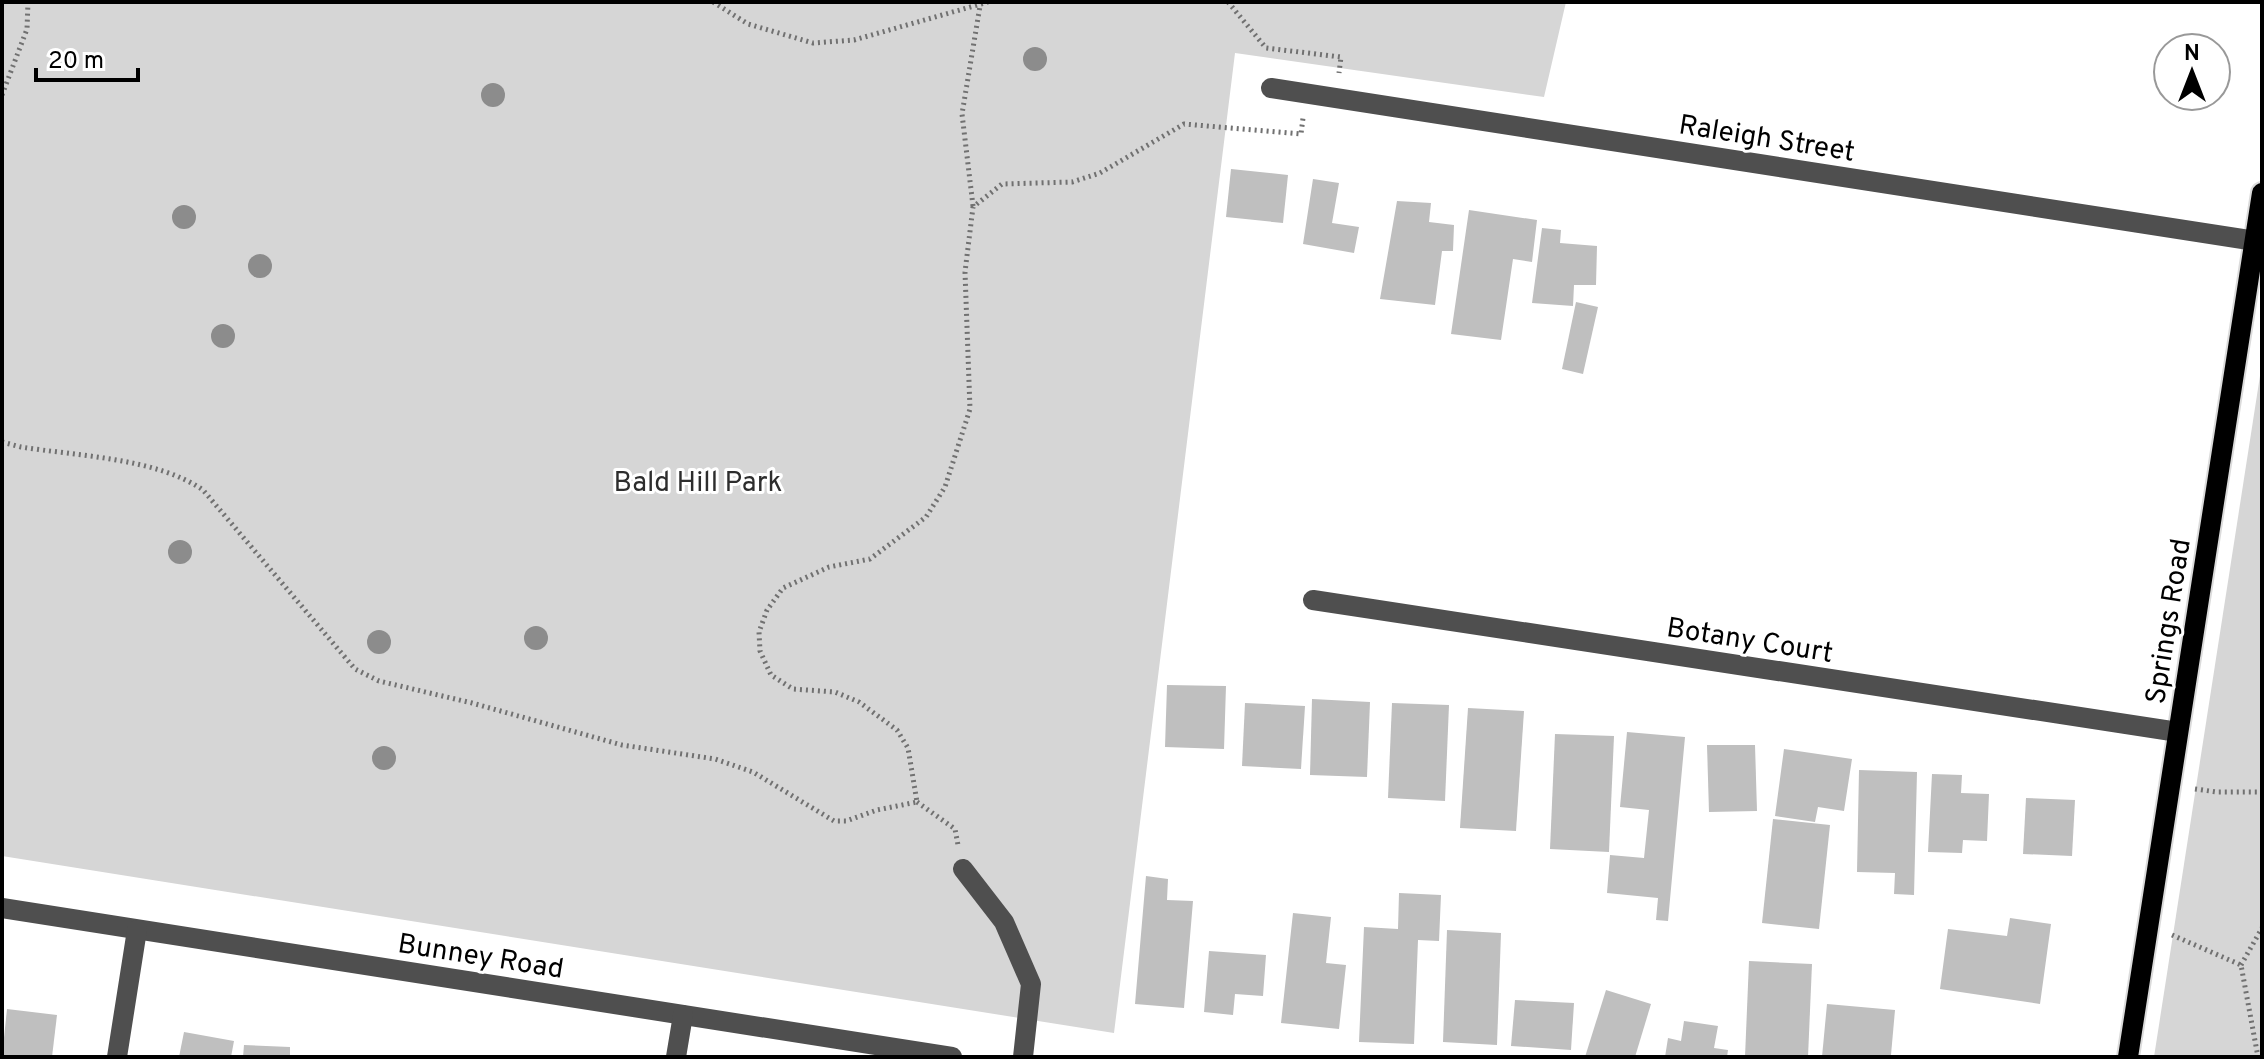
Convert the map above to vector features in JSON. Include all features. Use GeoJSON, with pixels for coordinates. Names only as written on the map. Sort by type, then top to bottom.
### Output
{"type":"FeatureCollection","features":[{"type":"Feature","properties":{"kind":"main road","name":"Springs Road"},"geometry":{"type":"LineString","coordinates":[[2128,1057],[2258,241],[2262,193]]}},
{"type":"Feature","properties":{"kind":"street","name":"Raleigh Street"},"geometry":{"type":"LineString","coordinates":[[1271,88],[2258,241]]}},
{"type":"Feature","properties":{"kind":"street","name":"Botany Court"},"geometry":{"type":"LineString","coordinates":[[1313,600],[2178,732]]}},
{"type":"Feature","properties":{"kind":"street"},"geometry":{"type":"LineString","coordinates":[[963,869],[1004,922],[1031,984],[1023,1057]]}},
{"type":"Feature","properties":{"kind":"street","name":"Bunney Road"},"geometry":{"type":"LineString","coordinates":[[2,908],[952,1057]]}},
{"type":"Feature","properties":{"kind":"street"},"geometry":{"type":"LineString","coordinates":[[117,1057],[137,930]]}},
{"type":"Feature","properties":{"kind":"street"},"geometry":{"type":"LineString","coordinates":[[676,1057],[683,1015]]}},
{"type":"Feature","properties":{"kind":"path"},"geometry":{"type":"LineString","coordinates":[[2,95],[27,29],[28,2]]}},
{"type":"Feature","properties":{"kind":"path"},"geometry":{"type":"LineString","coordinates":[[713,2],[748,24],[813,43],[854,40],[988,2]]}},
{"type":"Feature","properties":{"kind":"path"},"geometry":{"type":"LineString","coordinates":[[1228,2],[1266,48],[1341,57],[1336,98]]}},
{"type":"Feature","properties":{"kind":"path"},"geometry":{"type":"LineString","coordinates":[[955,829],[917,802],[908,748],[897,730],[859,702],[835,692],[793,689],[771,675],[760,651],[759,632],[767,610],[783,588],[829,567],[870,559],[926,517],[945,487],[970,409],[965,272],[973,207],[962,114],[980,5]]}},
{"type":"Feature","properties":{"kind":"path"},"geometry":{"type":"LineString","coordinates":[[973,207],[1002,184],[1072,182],[1100,173],[1184,124],[1301,134],[1304,93]]}},
{"type":"Feature","properties":{"kind":"path"},"geometry":{"type":"LineString","coordinates":[[2,442],[160,469],[188,480],[203,490],[355,669],[379,681],[472,703],[622,745],[715,759],[753,772],[834,821],[846,821],[877,810],[917,802]]}},
{"type":"Feature","properties":{"kind":"path"},"geometry":{"type":"LineString","coordinates":[[2170,786],[2217,792],[2262,792]]}},
{"type":"Feature","properties":{"kind":"path"},"geometry":{"type":"LineString","coordinates":[[2149,925],[2241,965]]}},
{"type":"Feature","properties":{"kind":"path"},"geometry":{"type":"LineString","coordinates":[[2258,1057],[2241,965],[2262,928]]}},
{"type":"Feature","properties":{"kind":"green space","name":"Bald Hill Park"},"geometry":{"type":"Polygon","coordinates":[[[2,2],[1566,2],[1544,97],[1235,53],[1114,1033],[2,856],[2,2]]]}},
{"type":"Feature","properties":{"kind":"green space"},"geometry":{"type":"Polygon","coordinates":[[[2262,363],[2262,1057],[2154,1057],[2262,363]]]}},
{"type":"Feature","properties":{"kind":"building"},"geometry":{"type":"Polygon","coordinates":[[[1231,169],[1288,175],[1283,223],[1226,217],[1231,169]]]}},
{"type":"Feature","properties":{"kind":"building"},"geometry":{"type":"Polygon","coordinates":[[[1313,179],[1339,183],[1332,223],[1359,227],[1354,253],[1303,244],[1313,179]]]}},
{"type":"Feature","properties":{"kind":"building"},"geometry":{"type":"Polygon","coordinates":[[[1397,201],[1431,203],[1429,222],[1454,225],[1453,251],[1442,251],[1435,305],[1380,299],[1397,201]]]}},
{"type":"Feature","properties":{"kind":"building"},"geometry":{"type":"Polygon","coordinates":[[[1469,210],[1537,220],[1532,262],[1513,259],[1501,340],[1451,334],[1469,210]]]}},
{"type":"Feature","properties":{"kind":"building"},"geometry":{"type":"Polygon","coordinates":[[[1542,228],[1561,230],[1560,243],[1597,246],[1596,285],[1574,285],[1573,306],[1532,303],[1542,228]]]}},
{"type":"Feature","properties":{"kind":"building"},"geometry":{"type":"Polygon","coordinates":[[[1576,302],[1598,307],[1583,374],[1562,369],[1576,302]]]}},
{"type":"Feature","properties":{"kind":"building"},"geometry":{"type":"Polygon","coordinates":[[[1167,685],[1226,686],[1224,749],[1165,747],[1167,685]]]}},
{"type":"Feature","properties":{"kind":"building"},"geometry":{"type":"Polygon","coordinates":[[[1312,699],[1370,702],[1367,777],[1310,775],[1312,699]]]}},
{"type":"Feature","properties":{"kind":"building"},"geometry":{"type":"Polygon","coordinates":[[[1245,703],[1305,706],[1301,769],[1242,766],[1245,703]]]}},
{"type":"Feature","properties":{"kind":"building"},"geometry":{"type":"Polygon","coordinates":[[[1392,703],[1449,705],[1445,801],[1388,798],[1392,703]]]}},
{"type":"Feature","properties":{"kind":"building"},"geometry":{"type":"Polygon","coordinates":[[[1468,708],[1524,711],[1516,831],[1460,828],[1468,708]]]}},
{"type":"Feature","properties":{"kind":"building"},"geometry":{"type":"Polygon","coordinates":[[[1627,732],[1685,737],[1668,921],[1656,920],[1658,898],[1607,893],[1610,855],[1644,858],[1649,810],[1620,807],[1627,732]]]}},
{"type":"Feature","properties":{"kind":"building"},"geometry":{"type":"Polygon","coordinates":[[[1555,734],[1614,736],[1609,852],[1550,849],[1555,734]]]}},
{"type":"Feature","properties":{"kind":"building"},"geometry":{"type":"Polygon","coordinates":[[[1707,745],[1755,745],[1757,811],[1709,812],[1707,745]]]}},
{"type":"Feature","properties":{"kind":"building"},"geometry":{"type":"Polygon","coordinates":[[[1784,749],[1852,759],[1844,811],[1818,807],[1815,822],[1775,816],[1784,749]]]}},
{"type":"Feature","properties":{"kind":"building"},"geometry":{"type":"Polygon","coordinates":[[[1859,770],[1917,772],[1914,895],[1894,894],[1895,873],[1857,872],[1859,770]]]}},
{"type":"Feature","properties":{"kind":"building"},"geometry":{"type":"Polygon","coordinates":[[[1932,774],[1962,775],[1961,793],[1989,794],[1987,841],[1963,840],[1962,853],[1928,852],[1932,774]]]}},
{"type":"Feature","properties":{"kind":"building"},"geometry":{"type":"Polygon","coordinates":[[[2026,798],[2075,800],[2072,856],[2023,854],[2026,798]]]}},
{"type":"Feature","properties":{"kind":"building"},"geometry":{"type":"Polygon","coordinates":[[[1773,819],[1830,825],[1819,929],[1762,923],[1773,819]]]}},
{"type":"Feature","properties":{"kind":"building"},"geometry":{"type":"Polygon","coordinates":[[[1146,876],[1168,879],[1167,900],[1193,901],[1184,1008],[1135,1004],[1146,876]]]}},
{"type":"Feature","properties":{"kind":"building"},"geometry":{"type":"Polygon","coordinates":[[[1399,893],[1441,895],[1439,941],[1418,940],[1414,1044],[1359,1042],[1364,927],[1398,929],[1399,893]]]}},
{"type":"Feature","properties":{"kind":"building"},"geometry":{"type":"Polygon","coordinates":[[[1293,913],[1331,917],[1326,963],[1346,965],[1339,1029],[1281,1023],[1293,913]]]}},
{"type":"Feature","properties":{"kind":"building"},"geometry":{"type":"Polygon","coordinates":[[[2010,918],[2051,924],[2040,1004],[1940,989],[1948,929],[2007,936],[2010,918]]]}},
{"type":"Feature","properties":{"kind":"building"},"geometry":{"type":"Polygon","coordinates":[[[1447,930],[1501,933],[1497,1045],[1443,1042],[1447,930]]]}},
{"type":"Feature","properties":{"kind":"building"},"geometry":{"type":"Polygon","coordinates":[[[1209,951],[1266,955],[1263,996],[1235,994],[1233,1015],[1204,1012],[1209,951]]]}},
{"type":"Feature","properties":{"kind":"building"},"geometry":{"type":"Polygon","coordinates":[[[1749,961],[1812,964],[1808,1057],[1745,1057],[1749,961]]]}},
{"type":"Feature","properties":{"kind":"building"},"geometry":{"type":"Polygon","coordinates":[[[1606,990],[1651,1004],[1635,1057],[1585,1057],[1606,990]]]}},
{"type":"Feature","properties":{"kind":"building"},"geometry":{"type":"Polygon","coordinates":[[[1515,1000],[1574,1003],[1571,1050],[1511,1046],[1515,1000]]]}},
{"type":"Feature","properties":{"kind":"building"},"geometry":{"type":"Polygon","coordinates":[[[1827,1004],[1895,1010],[1891,1055],[1822,1057],[1827,1004]]]}},
{"type":"Feature","properties":{"kind":"building"},"geometry":{"type":"Polygon","coordinates":[[[7,1009],[57,1015],[52,1057],[2,1057],[7,1009]]]}},
{"type":"Feature","properties":{"kind":"building"},"geometry":{"type":"Polygon","coordinates":[[[1684,1021],[1718,1026],[1714,1048],[1728,1050],[1727,1057],[1665,1057],[1668,1038],[1681,1041],[1684,1021]]]}},
{"type":"Feature","properties":{"kind":"building"},"geometry":{"type":"Polygon","coordinates":[[[184,1032],[234,1041],[231,1057],[179,1057],[184,1032]]]}},
{"type":"Feature","properties":{"kind":"building"},"geometry":{"type":"Polygon","coordinates":[[[244,1045],[290,1047],[290,1057],[243,1057],[244,1045]]]}}]}
